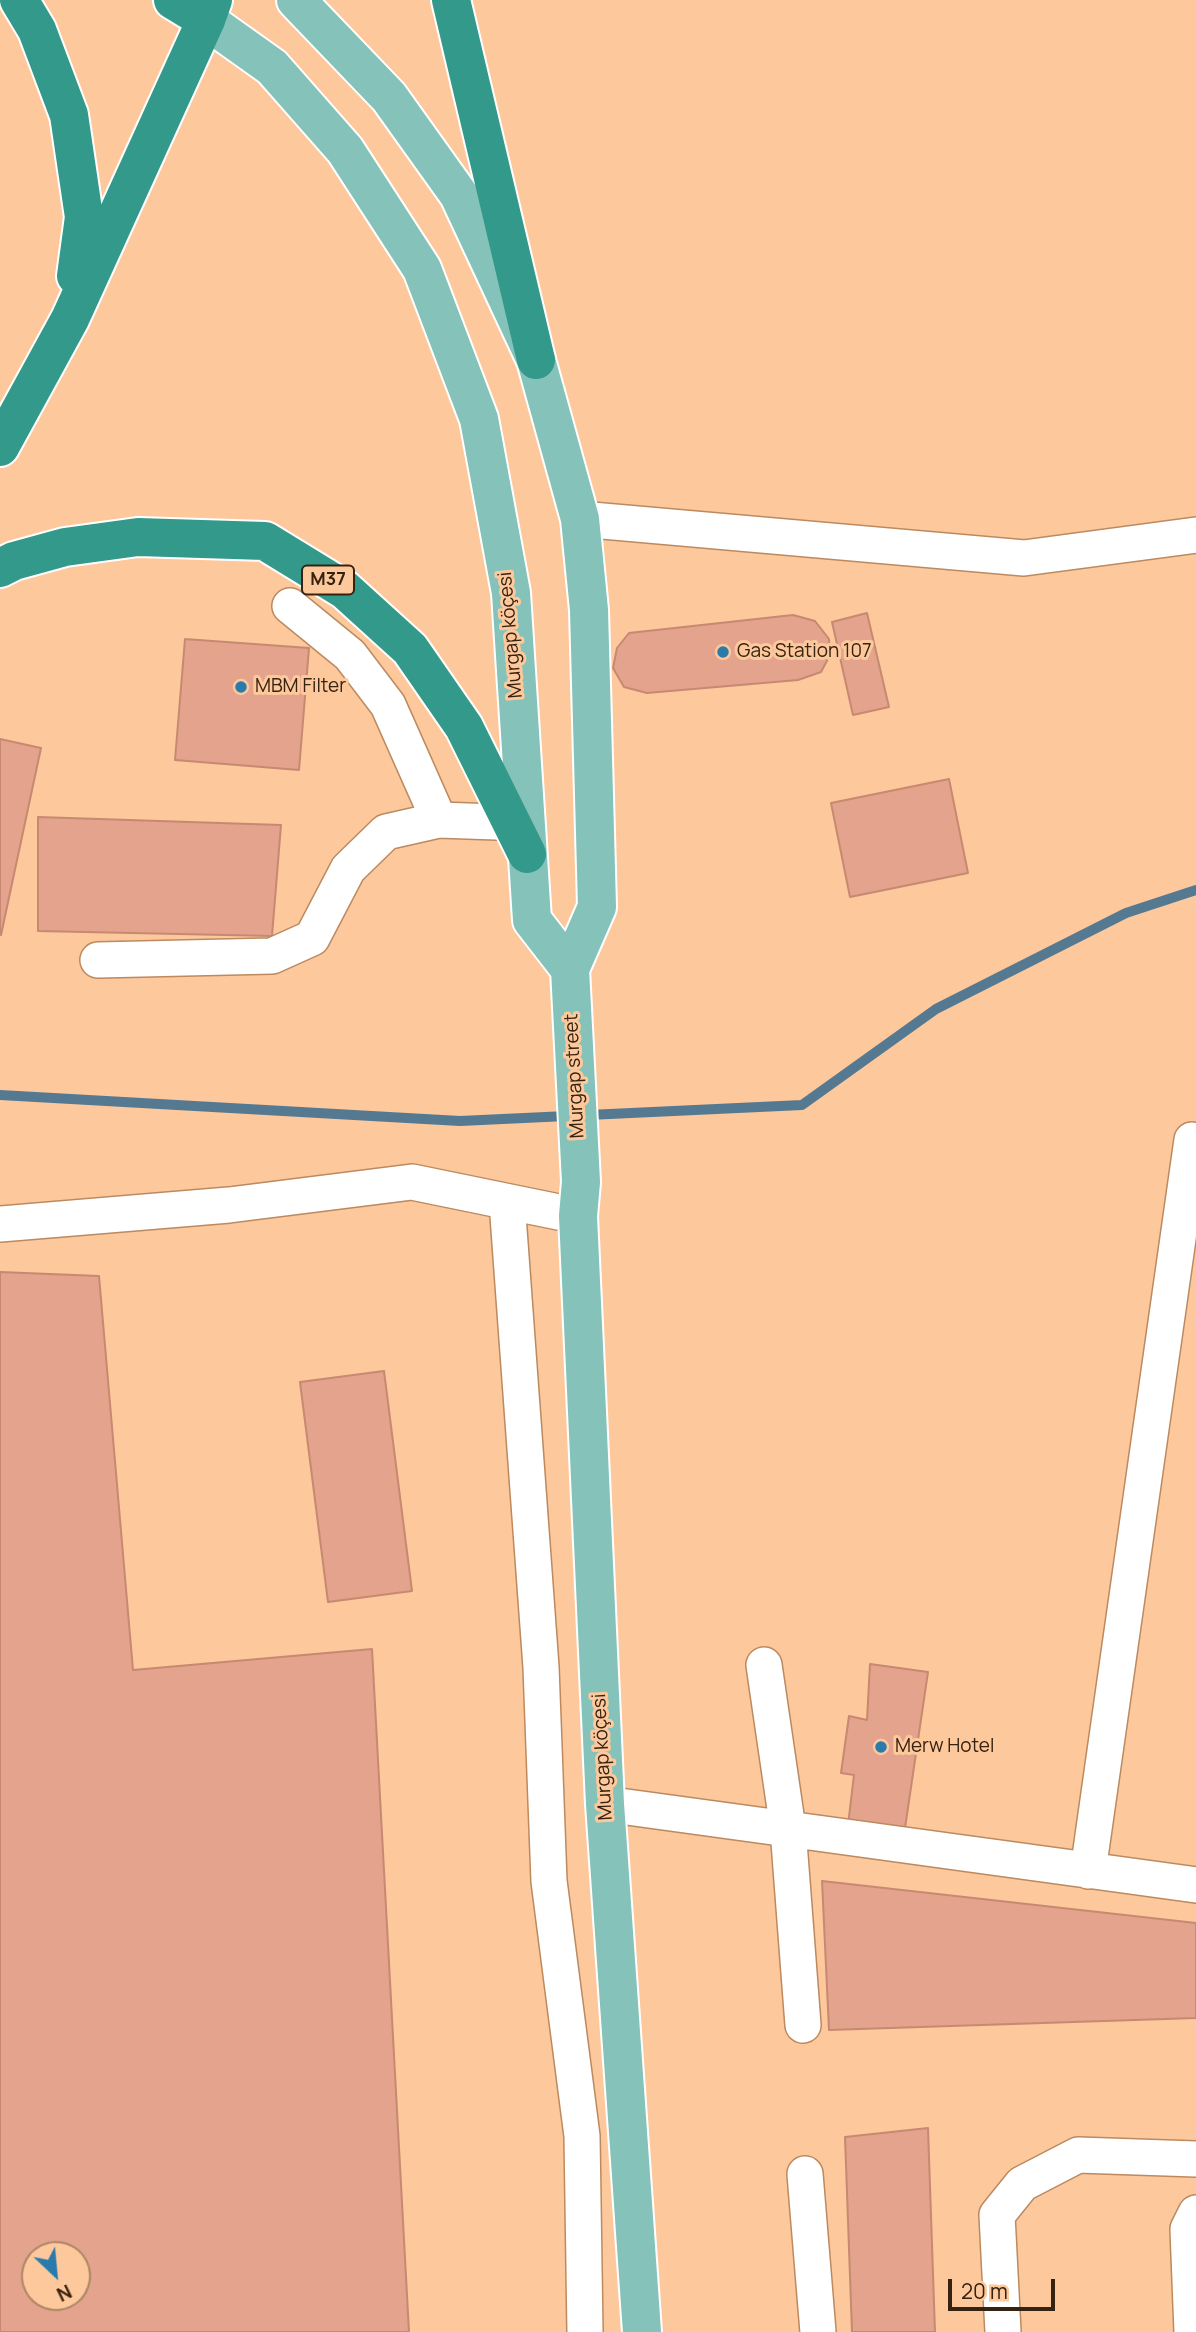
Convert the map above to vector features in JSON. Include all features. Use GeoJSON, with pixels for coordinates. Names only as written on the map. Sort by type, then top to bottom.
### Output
{"type":"FeatureCollection","features":[{"type":"Feature","properties":{"kind":"highway"},"geometry":{"type":"LineString","coordinates":[[19,0],[37,30],[69,115],[84,217],[70,319]]}},
{"type":"Feature","properties":{"kind":"highway"},"geometry":{"type":"LineString","coordinates":[[0,447],[70,319],[209,10],[173,0]]}},
{"type":"Feature","properties":{"kind":"highway"},"geometry":{"type":"LineString","coordinates":[[451,0],[536,360]]}},
{"type":"Feature","properties":{"kind":"highway","name":"M37"},"geometry":{"type":"LineString","coordinates":[[0,568],[14,561],[65,547],[138,537],[265,541],[345,590],[410,649],[464,727],[521,834]]}},
{"type":"Feature","properties":{"kind":"main road"},"geometry":{"type":"LineString","coordinates":[[296,0],[388,97],[459,195],[536,360],[580,519],[589,610],[597,907],[570,969]]}},
{"type":"Feature","properties":{"kind":"main road","name":"Murgap köçesi"},"geometry":{"type":"LineString","coordinates":[[209,10],[272,66],[345,150],[422,269],[479,419],[510,593],[521,834],[532,920],[570,969]]}},
{"type":"Feature","properties":{"kind":"main road","name":"Murgap street"},"geometry":{"type":"LineString","coordinates":[[570,969],[580,1199]]}},
{"type":"Feature","properties":{"kind":"main road","name":"Murgap köçesi"},"geometry":{"type":"LineString","coordinates":[[580,1199],[605,1804],[642,2332]]}},
{"type":"Feature","properties":{"kind":"street"},"geometry":{"type":"LineString","coordinates":[[580,519],[1024,558],[1196,535]]}},
{"type":"Feature","properties":{"kind":"street"},"geometry":{"type":"LineString","coordinates":[[290,606],[350,655],[388,705],[439,820]]}},
{"type":"Feature","properties":{"kind":"street"},"geometry":{"type":"LineString","coordinates":[[98,960],[272,956],[312,938],[348,869],[386,832],[439,820],[521,834]]}},
{"type":"Feature","properties":{"kind":"street"},"geometry":{"type":"LineString","coordinates":[[1088,1871],[1192,1140]]}},
{"type":"Feature","properties":{"kind":"street"},"geometry":{"type":"LineString","coordinates":[[0,1224],[229,1205],[412,1182],[507,1202],[580,1199]]}},
{"type":"Feature","properties":{"kind":"street"},"geometry":{"type":"LineString","coordinates":[[507,1202],[541,1667],[549,1881],[582,2136],[584,2332]]}},
{"type":"Feature","properties":{"kind":"street"},"geometry":{"type":"LineString","coordinates":[[764,1665],[788,1829],[803,2025]]}},
{"type":"Feature","properties":{"kind":"street"},"geometry":{"type":"LineString","coordinates":[[605,1804],[1196,1885]]}},
{"type":"Feature","properties":{"kind":"street"},"geometry":{"type":"LineString","coordinates":[[1003,2332],[997,2215],[1021,2184],[1078,2155],[1196,2159]]}},
{"type":"Feature","properties":{"kind":"street"},"geometry":{"type":"LineString","coordinates":[[805,2174],[818,2332]]}},
{"type":"Feature","properties":{"kind":"street"},"geometry":{"type":"LineString","coordinates":[[1192,2332],[1188,2229],[1196,2213]]}},
{"type":"Feature","properties":{"kind":"building"},"geometry":{"type":"Polygon","coordinates":[[[867,613],[889,707],[853,715],[832,622],[867,613]]]}},
{"type":"Feature","properties":{"kind":"building","name":"Gas Station 107"},"geometry":{"type":"Polygon","coordinates":[[[793,615],[815,621],[829,639],[830,655],[821,672],[798,680],[647,693],[624,687],[613,668],[617,648],[629,633],[793,615]]]}},
{"type":"Feature","properties":{"kind":"building"},"geometry":{"type":"Polygon","coordinates":[[[185,639],[309,648],[299,770],[175,760],[185,639]]]}},
{"type":"Feature","properties":{"kind":"building"},"geometry":{"type":"Polygon","coordinates":[[[0,739],[41,748],[1,935],[0,935],[0,739]]]}},
{"type":"Feature","properties":{"kind":"building"},"geometry":{"type":"Polygon","coordinates":[[[949,779],[968,873],[850,897],[831,803],[949,779]]]}},
{"type":"Feature","properties":{"kind":"building"},"geometry":{"type":"Polygon","coordinates":[[[38,817],[281,825],[272,936],[38,931],[38,817]]]}},
{"type":"Feature","properties":{"kind":"building"},"geometry":{"type":"Polygon","coordinates":[[[0,1272],[99,1276],[133,1670],[372,1649],[409,2332],[0,2332],[0,1272]]]}},
{"type":"Feature","properties":{"kind":"building"},"geometry":{"type":"Polygon","coordinates":[[[384,1371],[412,1591],[328,1602],[300,1382],[384,1371]]]}},
{"type":"Feature","properties":{"kind":"building","name":"Merw Hotel"},"geometry":{"type":"Polygon","coordinates":[[[870,1664],[928,1672],[905,1828],[848,1825],[854,1775],[841,1773],[849,1716],[867,1720],[870,1664]]]}},
{"type":"Feature","properties":{"kind":"building"},"geometry":{"type":"Polygon","coordinates":[[[822,1881],[1196,1923],[1196,2018],[829,2030],[822,1881]]]}},
{"type":"Feature","properties":{"kind":"building"},"geometry":{"type":"Polygon","coordinates":[[[928,2128],[935,2332],[852,2332],[845,2137],[928,2128]]]}},
{"type":"Feature","properties":{"kind":"waterway"},"geometry":{"type":"LineString","coordinates":[[0,1095],[460,1121],[802,1105],[936,1009],[1126,913],[1196,890]]}},
{"type":"Feature","properties":{"kind":"place","name":"Gas Station 107"},"geometry":{"type":"Point","coordinates":[723,652]}},
{"type":"Feature","properties":{"kind":"place","name":"MBM Filter"},"geometry":{"type":"Point","coordinates":[241,687]}},
{"type":"Feature","properties":{"kind":"place","name":"Merw Hotel"},"geometry":{"type":"Point","coordinates":[881,1747]}}]}
